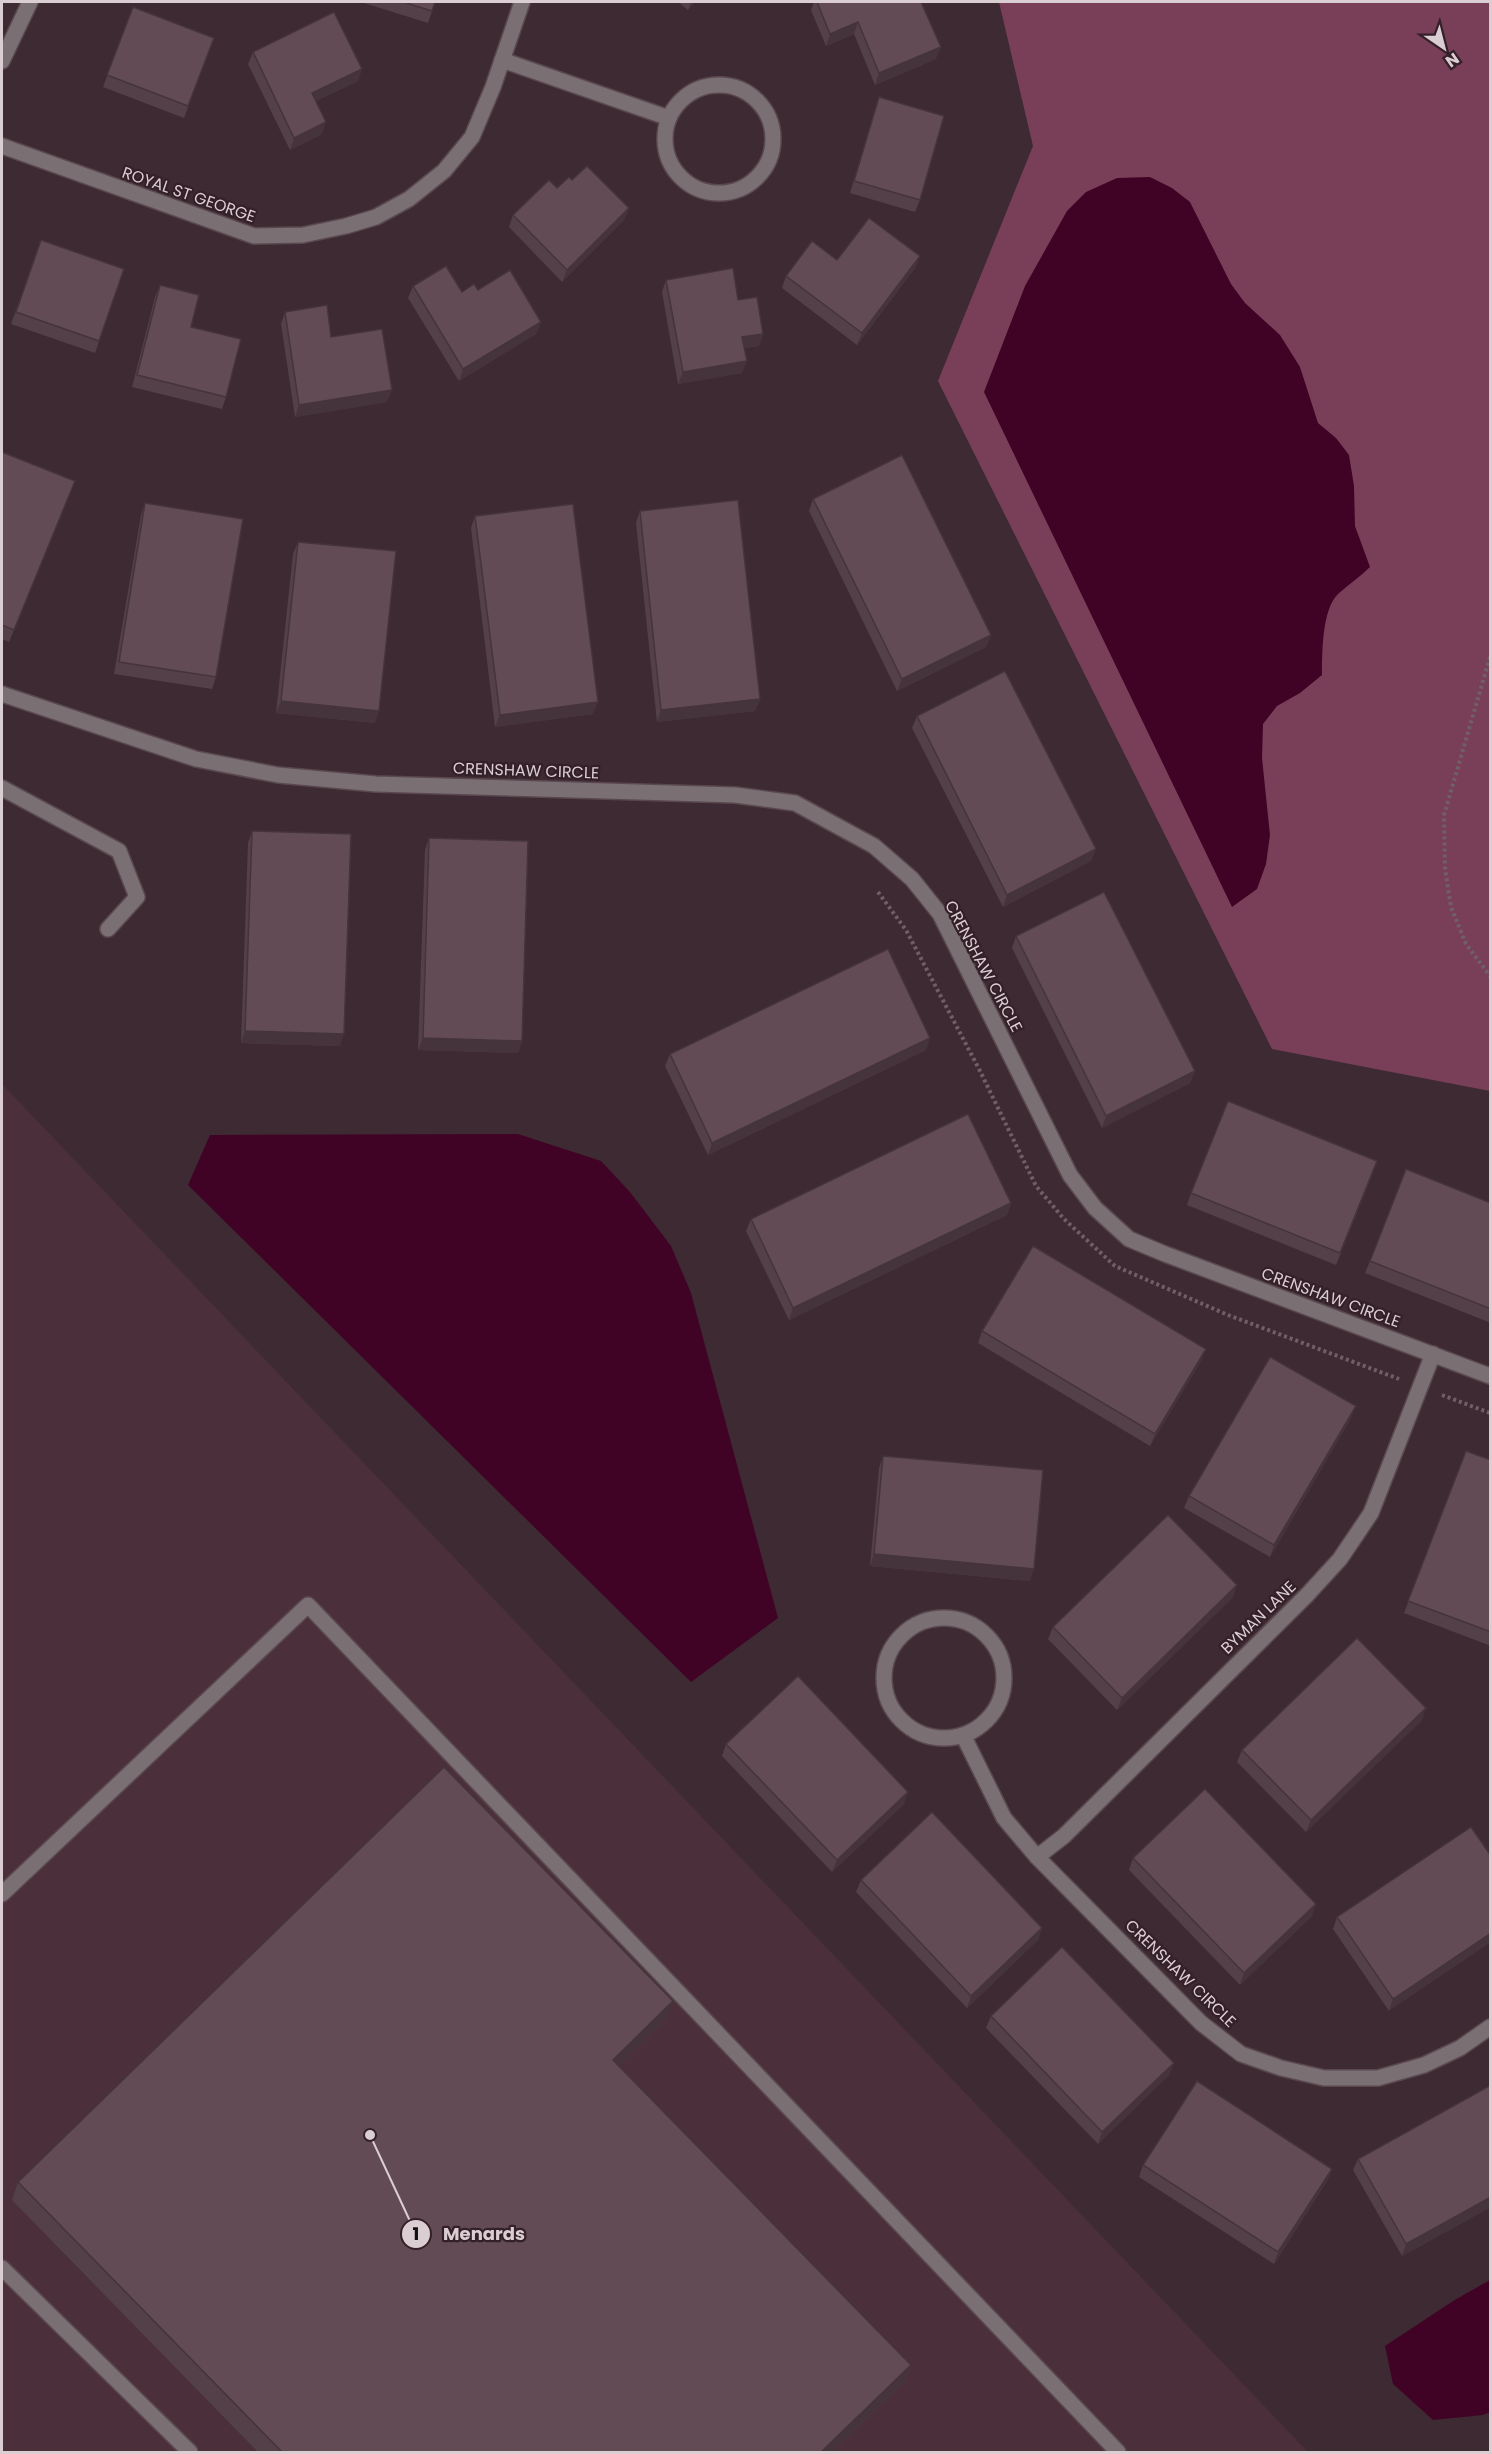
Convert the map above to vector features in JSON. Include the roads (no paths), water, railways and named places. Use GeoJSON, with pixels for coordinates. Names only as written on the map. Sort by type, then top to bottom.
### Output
{"type":"FeatureCollection","features":[{"type":"Feature","properties":{"kind":"street"},"geometry":{"type":"LineString","coordinates":[[2,61],[30,2]]}},
{"type":"Feature","properties":{"kind":"street","name":"ROYAL ST GEORGE"},"geometry":{"type":"LineString","coordinates":[[2,146],[254,236],[303,235],[376,217],[409,199],[444,171],[472,137],[522,2]]}},
{"type":"Feature","properties":{"kind":"street"},"geometry":{"type":"LineString","coordinates":[[502,60],[669,118]]}},
{"type":"Feature","properties":{"kind":"street"},"geometry":{"type":"LineString","coordinates":[[723,84],[740,88],[756,98],[767,113],[773,130],[772,148],[766,166],[755,180],[740,189],[723,193],[705,191],[689,185],[676,173],[668,158],[664,140],[669,118],[675,107],[688,94],[704,86],[723,84]]}},
{"type":"Feature","properties":{"kind":"street","name":"CRENSHAW CIRCLE"},"geometry":{"type":"LineString","coordinates":[[2,694],[196,759],[278,775],[376,784],[735,795],[795,803],[874,846],[912,879],[940,914],[1070,1175],[1095,1208],[1129,1239],[1491,1376]]}},
{"type":"Feature","properties":{"kind":"street"},"geometry":{"type":"LineString","coordinates":[[2,788],[119,851],[137,897],[108,929]]}},
{"type":"Feature","properties":{"kind":"street","name":"BYMAN LANE"},"geometry":{"type":"LineString","coordinates":[[1037,1857],[1064,1836],[1252,1647],[1307,1595],[1340,1559],[1371,1513],[1434,1354]]}},
{"type":"Feature","properties":{"kind":"street"},"geometry":{"type":"LineString","coordinates":[[2,1894],[308,1605],[1118,2452]]}},
{"type":"Feature","properties":{"kind":"street"},"geometry":{"type":"LineString","coordinates":[[949,1618],[968,1623],[985,1634],[998,1649],[1004,1669],[1004,1688],[997,1707],[984,1723],[963,1735],[949,1738],[929,1736],[911,1729],[896,1716],[887,1698],[884,1679],[887,1659],[896,1642],[910,1628],[929,1619],[949,1618]]}},
{"type":"Feature","properties":{"kind":"street","name":"CRENSHAW CIRCLE"},"geometry":{"type":"LineString","coordinates":[[963,1735],[1004,1818],[1037,1857],[1201,2023],[1240,2054],[1281,2068],[1324,2078],[1378,2078],[1424,2065],[1460,2048],[1491,2028]]}},
{"type":"Feature","properties":{"kind":"street"},"geometry":{"type":"LineString","coordinates":[[2,2268],[190,2452]]}},
{"type":"Feature","properties":{"kind":"place","name":"Menards"},"geometry":{"type":"Point","coordinates":[370,2135]}}]}
